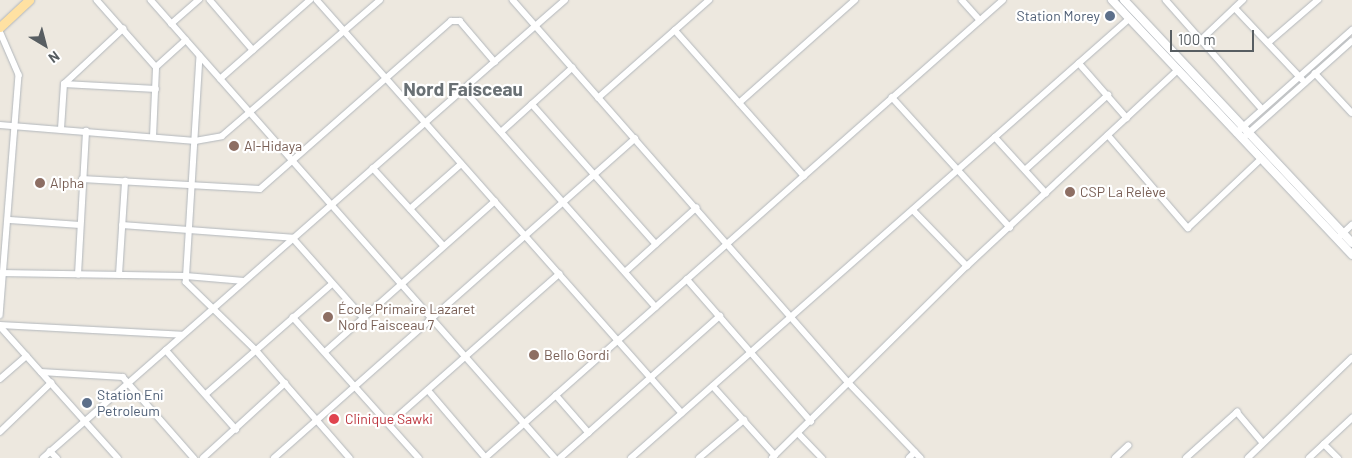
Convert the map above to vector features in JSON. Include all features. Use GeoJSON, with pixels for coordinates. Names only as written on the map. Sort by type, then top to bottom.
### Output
{"type":"FeatureCollection","features":[{"type":"Feature","properties":{"kind":"main road"},"geometry":{"type":"LineString","coordinates":[[0,27],[29,0]]}},
{"type":"Feature","properties":{"kind":"main road"},"geometry":{"type":"LineString","coordinates":[[1112,0],[1340,236],[1352,255]]}},
{"type":"Feature","properties":{"kind":"main road"},"geometry":{"type":"LineString","coordinates":[[1124,0],[1243,135],[1261,159],[1340,236],[1352,243]]}},
{"type":"Feature","properties":{"kind":"street"},"geometry":{"type":"LineString","coordinates":[[96,0],[156,67],[153,137]]}},
{"type":"Feature","properties":{"kind":"street"},"geometry":{"type":"LineString","coordinates":[[152,0],[171,24],[333,204],[556,458]]}},
{"type":"Feature","properties":{"kind":"street"},"geometry":{"type":"LineString","coordinates":[[171,24],[199,0]]}},
{"type":"Feature","properties":{"kind":"street"},"geometry":{"type":"LineString","coordinates":[[210,0],[253,50]]}},
{"type":"Feature","properties":{"kind":"street"},"geometry":{"type":"LineString","coordinates":[[220,79],[310,0]]}},
{"type":"Feature","properties":{"kind":"street"},"geometry":{"type":"LineString","coordinates":[[317,0],[682,414]]}},
{"type":"Feature","properties":{"kind":"street"},"geometry":{"type":"LineString","coordinates":[[0,125],[195,141],[222,136],[252,114],[380,0]]}},
{"type":"Feature","properties":{"kind":"street"},"geometry":{"type":"LineString","coordinates":[[512,0],[850,384],[921,458]]}},
{"type":"Feature","properties":{"kind":"street"},"geometry":{"type":"LineString","coordinates":[[43,458],[565,0]]}},
{"type":"Feature","properties":{"kind":"street"},"geometry":{"type":"LineString","coordinates":[[598,98],[709,0]]}},
{"type":"Feature","properties":{"kind":"street"},"geometry":{"type":"LineString","coordinates":[[739,103],[855,0]]}},
{"type":"Feature","properties":{"kind":"street"},"geometry":{"type":"LineString","coordinates":[[962,0],[980,20]]}},
{"type":"Feature","properties":{"kind":"street"},"geometry":{"type":"LineString","coordinates":[[428,390],[485,458],[1002,0]]}},
{"type":"Feature","properties":{"kind":"street"},"geometry":{"type":"LineString","coordinates":[[1166,0],[1262,109]]}},
{"type":"Feature","properties":{"kind":"street"},"geometry":{"type":"LineString","coordinates":[[1201,40],[1243,0]]}},
{"type":"Feature","properties":{"kind":"street"},"geometry":{"type":"LineString","coordinates":[[1268,43],[1318,0]]}},
{"type":"Feature","properties":{"kind":"street"},"geometry":{"type":"LineString","coordinates":[[1234,8],[1306,83]]}},
{"type":"Feature","properties":{"kind":"street"},"geometry":{"type":"LineString","coordinates":[[631,458],[1130,19]]}},
{"type":"Feature","properties":{"kind":"street"},"geometry":{"type":"LineString","coordinates":[[82,178],[260,189],[385,79],[456,20],[495,62]]}},
{"type":"Feature","properties":{"kind":"street"},"geometry":{"type":"LineString","coordinates":[[61,129],[64,84],[123,29]]}},
{"type":"Feature","properties":{"kind":"street"},"geometry":{"type":"LineString","coordinates":[[675,30],[804,176]]}},
{"type":"Feature","properties":{"kind":"street"},"geometry":{"type":"LineString","coordinates":[[1243,135],[1262,109],[1352,30]]}},
{"type":"Feature","properties":{"kind":"street"},"geometry":{"type":"LineString","coordinates":[[0,31],[19,75],[10,220],[2,273],[0,315]]}},
{"type":"Feature","properties":{"kind":"street"},"geometry":{"type":"LineString","coordinates":[[156,67],[186,40]]}},
{"type":"Feature","properties":{"kind":"street"},"geometry":{"type":"LineString","coordinates":[[1243,135],[1306,83],[1352,41]]}},
{"type":"Feature","properties":{"kind":"street"},"geometry":{"type":"LineString","coordinates":[[200,56],[186,276],[189,287],[256,350],[348,457]]}},
{"type":"Feature","properties":{"kind":"street"},"geometry":{"type":"LineString","coordinates":[[1079,63],[1127,118]]}},
{"type":"Feature","properties":{"kind":"street"},"geometry":{"type":"LineString","coordinates":[[1310,67],[1352,113]]}},
{"type":"Feature","properties":{"kind":"street"},"geometry":{"type":"LineString","coordinates":[[501,132],[572,68]]}},
{"type":"Feature","properties":{"kind":"street"},"geometry":{"type":"LineString","coordinates":[[713,386],[773,456],[850,384],[967,266],[1178,70]]}},
{"type":"Feature","properties":{"kind":"street"},"geometry":{"type":"LineString","coordinates":[[64,84],[156,89]]}},
{"type":"Feature","properties":{"kind":"street"},"geometry":{"type":"LineString","coordinates":[[463,90],[656,307]]}},
{"type":"Feature","properties":{"kind":"street"},"geometry":{"type":"LineString","coordinates":[[1025,170],[1108,96]]}},
{"type":"Feature","properties":{"kind":"street"},"geometry":{"type":"LineString","coordinates":[[892,98],[1010,227]]}},
{"type":"Feature","properties":{"kind":"street"},"geometry":{"type":"LineString","coordinates":[[532,104],[656,244]]}},
{"type":"Feature","properties":{"kind":"street"},"geometry":{"type":"LineString","coordinates":[[78,275],[86,131]]}},
{"type":"Feature","properties":{"kind":"street"},"geometry":{"type":"LineString","coordinates":[[1108,135],[1188,228],[1261,159]]}},
{"type":"Feature","properties":{"kind":"street"},"geometry":{"type":"LineString","coordinates":[[995,137],[1046,193]]}},
{"type":"Feature","properties":{"kind":"street"},"geometry":{"type":"LineString","coordinates":[[274,458],[635,139]]}},
{"type":"Feature","properties":{"kind":"street"},"geometry":{"type":"LineString","coordinates":[[410,209],[461,164]]}},
{"type":"Feature","properties":{"kind":"street"},"geometry":{"type":"LineString","coordinates":[[373,168],[444,246]]}},
{"type":"Feature","properties":{"kind":"street"},"geometry":{"type":"LineString","coordinates":[[119,275],[125,181]]}},
{"type":"Feature","properties":{"kind":"street"},"geometry":{"type":"LineString","coordinates":[[325,352],[495,201]]}},
{"type":"Feature","properties":{"kind":"street"},"geometry":{"type":"LineString","coordinates":[[625,272],[696,208]]}},
{"type":"Feature","properties":{"kind":"street"},"geometry":{"type":"LineString","coordinates":[[913,210],[967,266]]}},
{"type":"Feature","properties":{"kind":"street"},"geometry":{"type":"LineString","coordinates":[[10,220],[80,225]]}},
{"type":"Feature","properties":{"kind":"street"},"geometry":{"type":"LineString","coordinates":[[122,225],[190,232],[293,238],[363,318]]}},
{"type":"Feature","properties":{"kind":"street"},"geometry":{"type":"LineString","coordinates":[[1340,236],[1352,225]]}},
{"type":"Feature","properties":{"kind":"street"},"geometry":{"type":"LineString","coordinates":[[2,273],[186,276],[244,281]]}},
{"type":"Feature","properties":{"kind":"street"},"geometry":{"type":"LineString","coordinates":[[389,424],[559,274]]}},
{"type":"Feature","properties":{"kind":"street"},"geometry":{"type":"LineString","coordinates":[[687,279],[811,421]]}},
{"type":"Feature","properties":{"kind":"street"},"geometry":{"type":"LineString","coordinates":[[206,394],[332,284]]}},
{"type":"Feature","properties":{"kind":"street"},"geometry":{"type":"LineString","coordinates":[[560,458],[720,316]]}},
{"type":"Feature","properties":{"kind":"street"},"geometry":{"type":"LineString","coordinates":[[293,317],[419,458]]}},
{"type":"Feature","properties":{"kind":"street"},"geometry":{"type":"LineString","coordinates":[[0,326],[182,335]]}},
{"type":"Feature","properties":{"kind":"street"},"geometry":{"type":"LineString","coordinates":[[0,326],[118,458]]}},
{"type":"Feature","properties":{"kind":"street"},"geometry":{"type":"LineString","coordinates":[[166,350],[236,429]]}},
{"type":"Feature","properties":{"kind":"street"},"geometry":{"type":"LineString","coordinates":[[0,379],[26,356]]}},
{"type":"Feature","properties":{"kind":"street"},"geometry":{"type":"LineString","coordinates":[[1248,458],[1352,358]]}},
{"type":"Feature","properties":{"kind":"street"},"geometry":{"type":"LineString","coordinates":[[41,372],[116,373],[129,383],[194,458]]}},
{"type":"Feature","properties":{"kind":"street"},"geometry":{"type":"LineString","coordinates":[[0,432],[51,383]]}},
{"type":"Feature","properties":{"kind":"street"},"geometry":{"type":"LineString","coordinates":[[203,458],[285,384]]}},
{"type":"Feature","properties":{"kind":"street"},"geometry":{"type":"LineString","coordinates":[[556,395],[589,433]]}},
{"type":"Feature","properties":{"kind":"street"},"geometry":{"type":"LineString","coordinates":[[1186,458],[1237,412],[1263,443]]}},
{"type":"Feature","properties":{"kind":"street"},"geometry":{"type":"LineString","coordinates":[[1309,458],[1352,418]]}},
{"type":"Feature","properties":{"kind":"street"},"geometry":{"type":"LineString","coordinates":[[699,458],[744,420]]}},
{"type":"Feature","properties":{"kind":"street"},"geometry":{"type":"LineString","coordinates":[[798,432],[822,458]]}},
{"type":"Feature","properties":{"kind":"street"},"geometry":{"type":"LineString","coordinates":[[1324,444],[1338,458]]}},
{"type":"Feature","properties":{"kind":"street"},"geometry":{"type":"LineString","coordinates":[[1115,458],[1128,446]]}},
{"type":"Feature","properties":{"kind":"street"},"geometry":{"type":"LineString","coordinates":[[50,451],[56,458]]}},
{"type":"Feature","properties":{"kind":"street"},"geometry":{"type":"LineString","coordinates":[[908,458],[915,452]]}},
{"type":"Feature","properties":{"kind":"place","name":"Station Morey"},"geometry":{"type":"Point","coordinates":[1110,16]}},
{"type":"Feature","properties":{"kind":"place","name":"Al-Hidaya"},"geometry":{"type":"Point","coordinates":[234,146]}},
{"type":"Feature","properties":{"kind":"place","name":"Alpha"},"geometry":{"type":"Point","coordinates":[40,183]}},
{"type":"Feature","properties":{"kind":"place","name":"CSP La Relève"},"geometry":{"type":"Point","coordinates":[1070,192]}},
{"type":"Feature","properties":{"kind":"place","name":"École Primaire Lazaret Nord Faisceau 7"},"geometry":{"type":"Point","coordinates":[328,317]}},
{"type":"Feature","properties":{"kind":"place","name":"Bello Gordi"},"geometry":{"type":"Point","coordinates":[534,355]}},
{"type":"Feature","properties":{"kind":"place","name":"Station Eni Petroleum"},"geometry":{"type":"Point","coordinates":[87,403]}},
{"type":"Feature","properties":{"kind":"place","name":"Clinique Sawki"},"geometry":{"type":"Point","coordinates":[334,419]}},
{"type":"Feature","properties":{"kind":"district","name":"Nord Faisceau"},"geometry":{"type":"Point","coordinates":[463,89]}}]}
